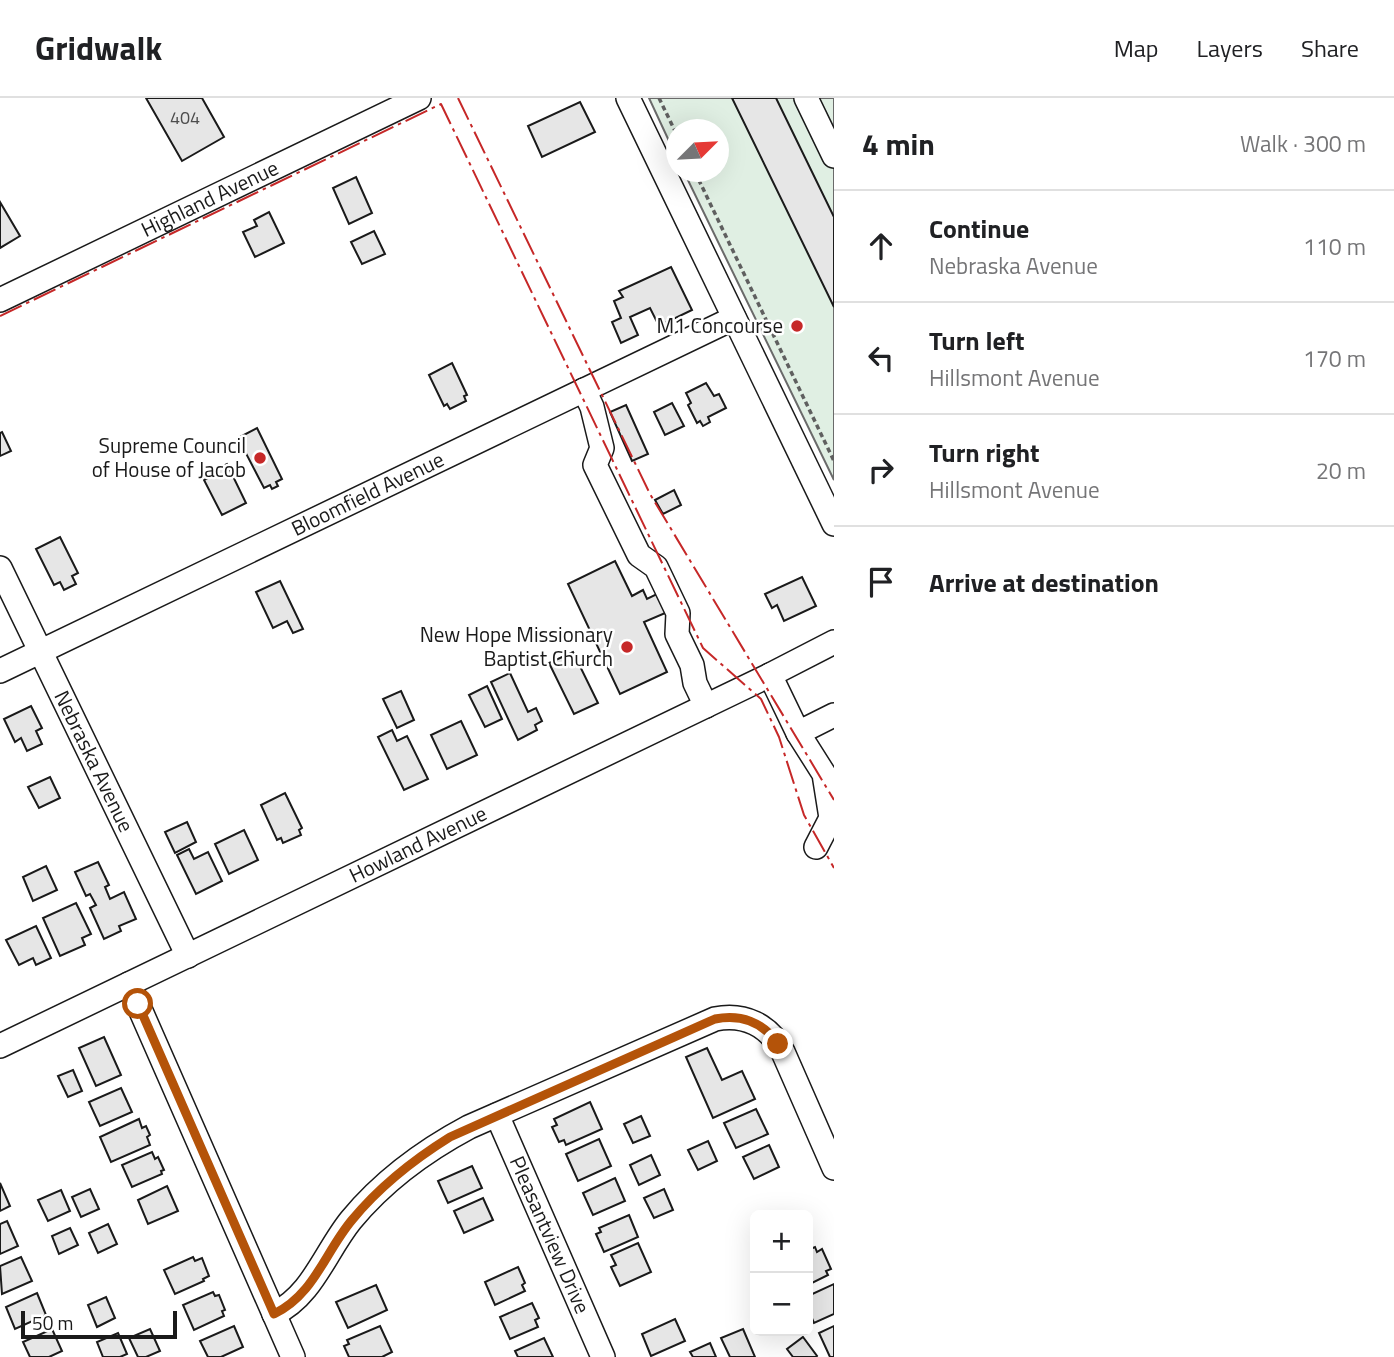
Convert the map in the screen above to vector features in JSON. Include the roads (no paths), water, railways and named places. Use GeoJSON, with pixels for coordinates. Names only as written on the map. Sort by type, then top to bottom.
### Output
{"type":"FeatureCollection","features":[{"type":"Feature","properties":{"kind":"street","name":"Highland Avenue"},"geometry":{"type":"LineString","coordinates":[[0,300],[419,98]]}},
{"type":"Feature","properties":{"kind":"street"},"geometry":{"type":"LineString","coordinates":[[628,98],[834,524]]}},
{"type":"Feature","properties":{"kind":"street"},"geometry":{"type":"LineString","coordinates":[[806,98],[834,156]]}},
{"type":"Feature","properties":{"kind":"street","name":"Bloomfield Avenue"},"geometry":{"type":"LineString","coordinates":[[0,671],[734,318]]}},
{"type":"Feature","properties":{"kind":"street"},"geometry":{"type":"LineString","coordinates":[[584,390],[596,416],[603,448],[595,465],[639,555],[656,567],[678,613],[677,634],[692,665],[695,683],[706,706]]}},
{"type":"Feature","properties":{"kind":"street","name":"Nebraska Avenue"},"geometry":{"type":"LineString","coordinates":[[0,568],[188,956]]}},
{"type":"Feature","properties":{"kind":"street","name":"Howland Avenue"},"geometry":{"type":"LineString","coordinates":[[0,1046],[770,676],[834,642]]}},
{"type":"Feature","properties":{"kind":"street"},"geometry":{"type":"LineString","coordinates":[[770,676],[799,733],[824,774],[831,818],[816,847]]}},
{"type":"Feature","properties":{"kind":"street"},"geometry":{"type":"LineString","coordinates":[[799,733],[834,715]]}},
{"type":"Feature","properties":{"kind":"street"},"geometry":{"type":"LineString","coordinates":[[129,984],[293,1357]]}},
{"type":"Feature","properties":{"kind":"street"},"geometry":{"type":"LineString","coordinates":[[274,1314],[300,1297],[350,1221],[372,1196],[397,1174],[450,1137],[715,1019],[735,1017],[760,1025],[778,1044],[834,1168]]}},
{"type":"Feature","properties":{"kind":"street","name":"Pleasantview Drive"},"geometry":{"type":"LineString","coordinates":[[497,1115],[603,1357]]}},
{"type":"Feature","properties":{"kind":"place","name":"M1 Concourse"},"geometry":{"type":"Point","coordinates":[797,326]}},
{"type":"Feature","properties":{"kind":"place","name":"Supreme Council of House of Jacob"},"geometry":{"type":"Point","coordinates":[260,458]}},
{"type":"Feature","properties":{"kind":"place","name":"New Hope Missionary Baptist Church"},"geometry":{"type":"Point","coordinates":[627,647]}}]}
